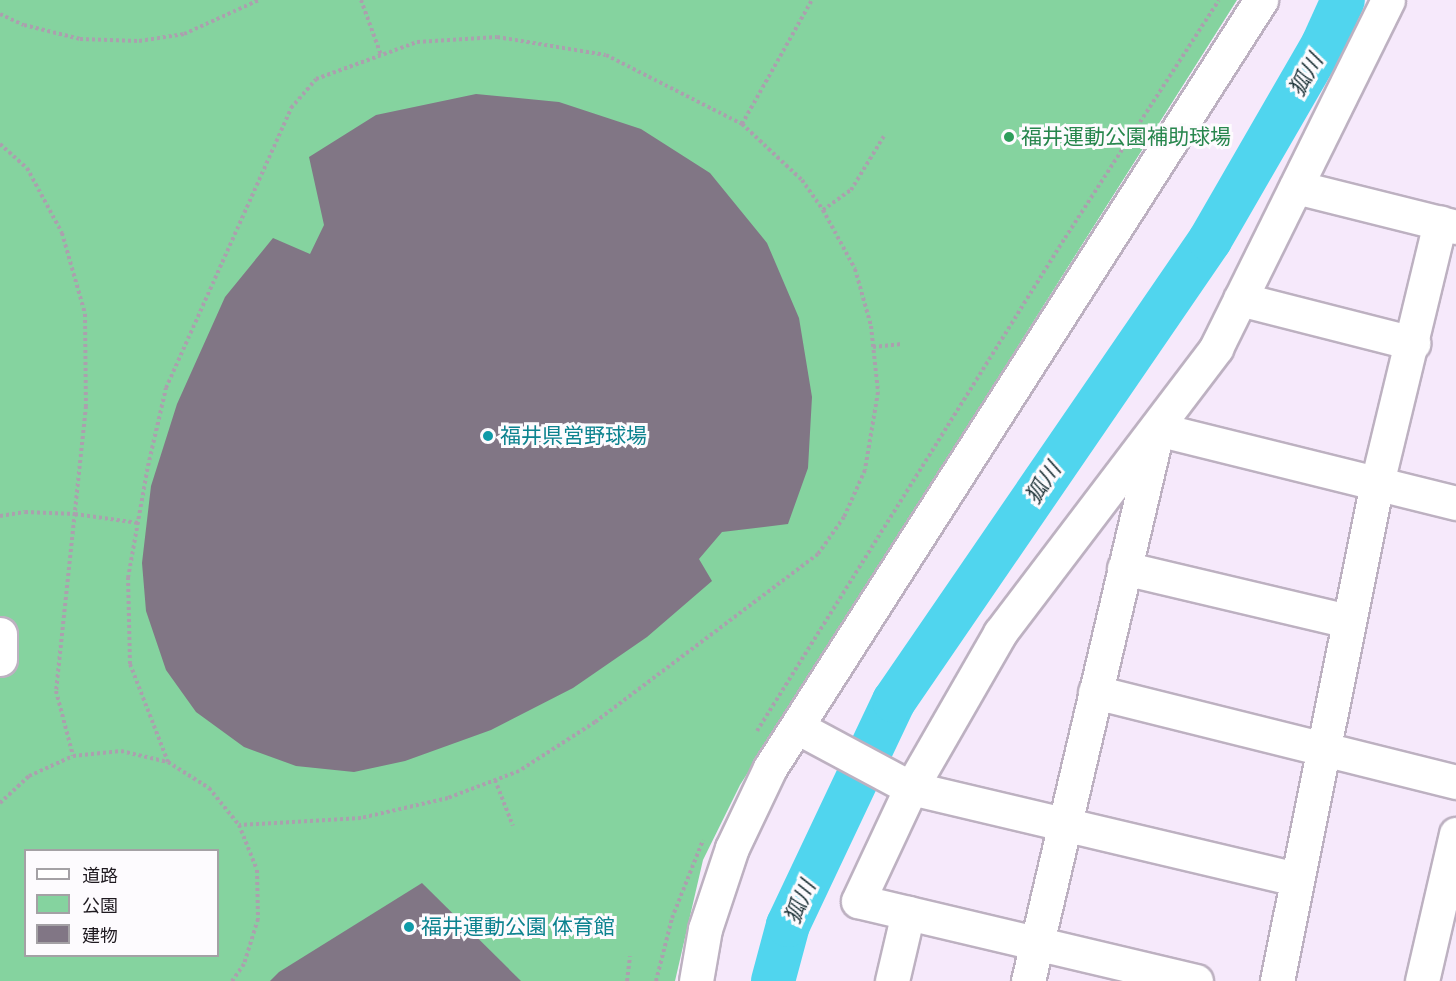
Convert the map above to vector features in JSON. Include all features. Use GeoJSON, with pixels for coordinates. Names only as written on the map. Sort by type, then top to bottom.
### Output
{"type":"FeatureCollection","features":[{"type":"Feature","properties":{"kind":"street"},"geometry":{"type":"LineString","coordinates":[[1196,981],[858,901],[911,788],[1000,633],[1157,429],[1216,348],[1388,0]]}},
{"type":"Feature","properties":{"kind":"street"},"geometry":{"type":"LineString","coordinates":[[696,981],[705,929],[732,848],[765,778],[805,733],[1260,1]]}},
{"type":"Feature","properties":{"kind":"street"},"geometry":{"type":"LineString","coordinates":[[1277,981],[1377,483],[1413,343],[1448,225],[1296,187]]}},
{"type":"Feature","properties":{"kind":"street"},"geometry":{"type":"LineString","coordinates":[[1240,299],[1413,343]]}},
{"type":"Feature","properties":{"kind":"street"},"geometry":{"type":"LineString","coordinates":[[1157,429],[1456,503]]}},
{"type":"Feature","properties":{"kind":"street"},"geometry":{"type":"LineString","coordinates":[[1028,981],[1157,429]]}},
{"type":"Feature","properties":{"kind":"street"},"geometry":{"type":"LineString","coordinates":[[1124,568],[1348,621]]}},
{"type":"Feature","properties":{"kind":"street"},"geometry":{"type":"LineString","coordinates":[[0,634],[0,659]]}},
{"type":"Feature","properties":{"kind":"street"},"geometry":{"type":"LineString","coordinates":[[1095,692],[1456,782]]}},
{"type":"Feature","properties":{"kind":"street"},"geometry":{"type":"LineString","coordinates":[[805,733],[911,788],[1296,879]]}},
{"type":"Feature","properties":{"kind":"street"},"geometry":{"type":"LineString","coordinates":[[1422,981],[1447,914],[1456,834]]}},
{"type":"Feature","properties":{"kind":"street"},"geometry":{"type":"LineString","coordinates":[[892,981],[908,913]]}},
{"type":"Feature","properties":{"kind":"path"},"geometry":{"type":"LineString","coordinates":[[0,14],[24,25],[80,39],[139,41],[184,34],[259,0]]}},
{"type":"Feature","properties":{"kind":"path"},"geometry":{"type":"LineString","coordinates":[[361,0],[381,55]]}},
{"type":"Feature","properties":{"kind":"path"},"geometry":{"type":"LineString","coordinates":[[742,124],[812,0]]}},
{"type":"Feature","properties":{"kind":"path"},"geometry":{"type":"LineString","coordinates":[[755,735],[1059,247],[1219,0]]}},
{"type":"Feature","properties":{"kind":"path"},"geometry":{"type":"LineString","coordinates":[[168,762],[130,664],[128,578],[166,388],[291,108],[316,79],[417,42],[497,37],[606,55],[742,124],[802,180],[823,210],[855,269],[873,347],[878,392],[865,470],[844,517],[818,554],[595,722],[519,771],[448,798],[361,818],[240,825]]}},
{"type":"Feature","properties":{"kind":"path"},"geometry":{"type":"LineString","coordinates":[[823,210],[851,190],[884,136]]}},
{"type":"Feature","properties":{"kind":"path"},"geometry":{"type":"LineString","coordinates":[[0,144],[27,168],[62,233],[85,314],[86,406],[56,690],[73,756]]}},
{"type":"Feature","properties":{"kind":"path"},"geometry":{"type":"LineString","coordinates":[[873,347],[902,344]]}},
{"type":"Feature","properties":{"kind":"path"},"geometry":{"type":"LineString","coordinates":[[0,516],[25,512],[75,514],[138,523]]}},
{"type":"Feature","properties":{"kind":"path"},"geometry":{"type":"LineString","coordinates":[[0,803],[29,776],[73,756],[121,751],[168,762],[209,788],[240,825],[257,870],[258,919],[244,964],[232,981]]}},
{"type":"Feature","properties":{"kind":"path"},"geometry":{"type":"LineString","coordinates":[[495,780],[513,826]]}},
{"type":"Feature","properties":{"kind":"path"},"geometry":{"type":"LineString","coordinates":[[656,981],[672,918],[707,831]]}},
{"type":"Feature","properties":{"kind":"path"},"geometry":{"type":"LineString","coordinates":[[627,981],[630,956]]}},
{"type":"Feature","properties":{"kind":"green space"},"geometry":{"type":"Polygon","coordinates":[[[0,0],[1237,0],[740,785],[703,860],[675,981],[0,981],[0,0]]]}},
{"type":"Feature","properties":{"kind":"building","name":"福井県営野球場"},"geometry":{"type":"Polygon","coordinates":[[[476,94],[559,102],[641,129],[710,173],[767,243],[799,318],[812,397],[808,468],[788,524],[722,532],[699,559],[712,581],[647,637],[573,688],[491,730],[405,761],[354,772],[296,766],[244,747],[196,712],[166,670],[146,611],[142,563],[151,486],[177,404],[225,297],[273,238],[310,254],[324,225],[309,157],[376,115],[476,94]]]}},
{"type":"Feature","properties":{"kind":"building","name":"福井運動公園 体育館"},"geometry":{"type":"Polygon","coordinates":[[[422,883],[521,981],[270,981],[279,972],[422,883]]]}},
{"type":"Feature","properties":{"kind":"waterway","name":"狐川"},"geometry":{"type":"LineString","coordinates":[[773,981],[788,925],[894,701],[1210,240],[1323,44],[1343,0]]}},
{"type":"Feature","properties":{"kind":"place","name":"福井運動公園補助球場"},"geometry":{"type":"Point","coordinates":[1009,137]}},
{"type":"Feature","properties":{"kind":"place","name":"福井県営野球場"},"geometry":{"type":"Point","coordinates":[488,436]}},
{"type":"Feature","properties":{"kind":"place","name":"福井運動公園 体育館"},"geometry":{"type":"Point","coordinates":[409,927]}}]}
